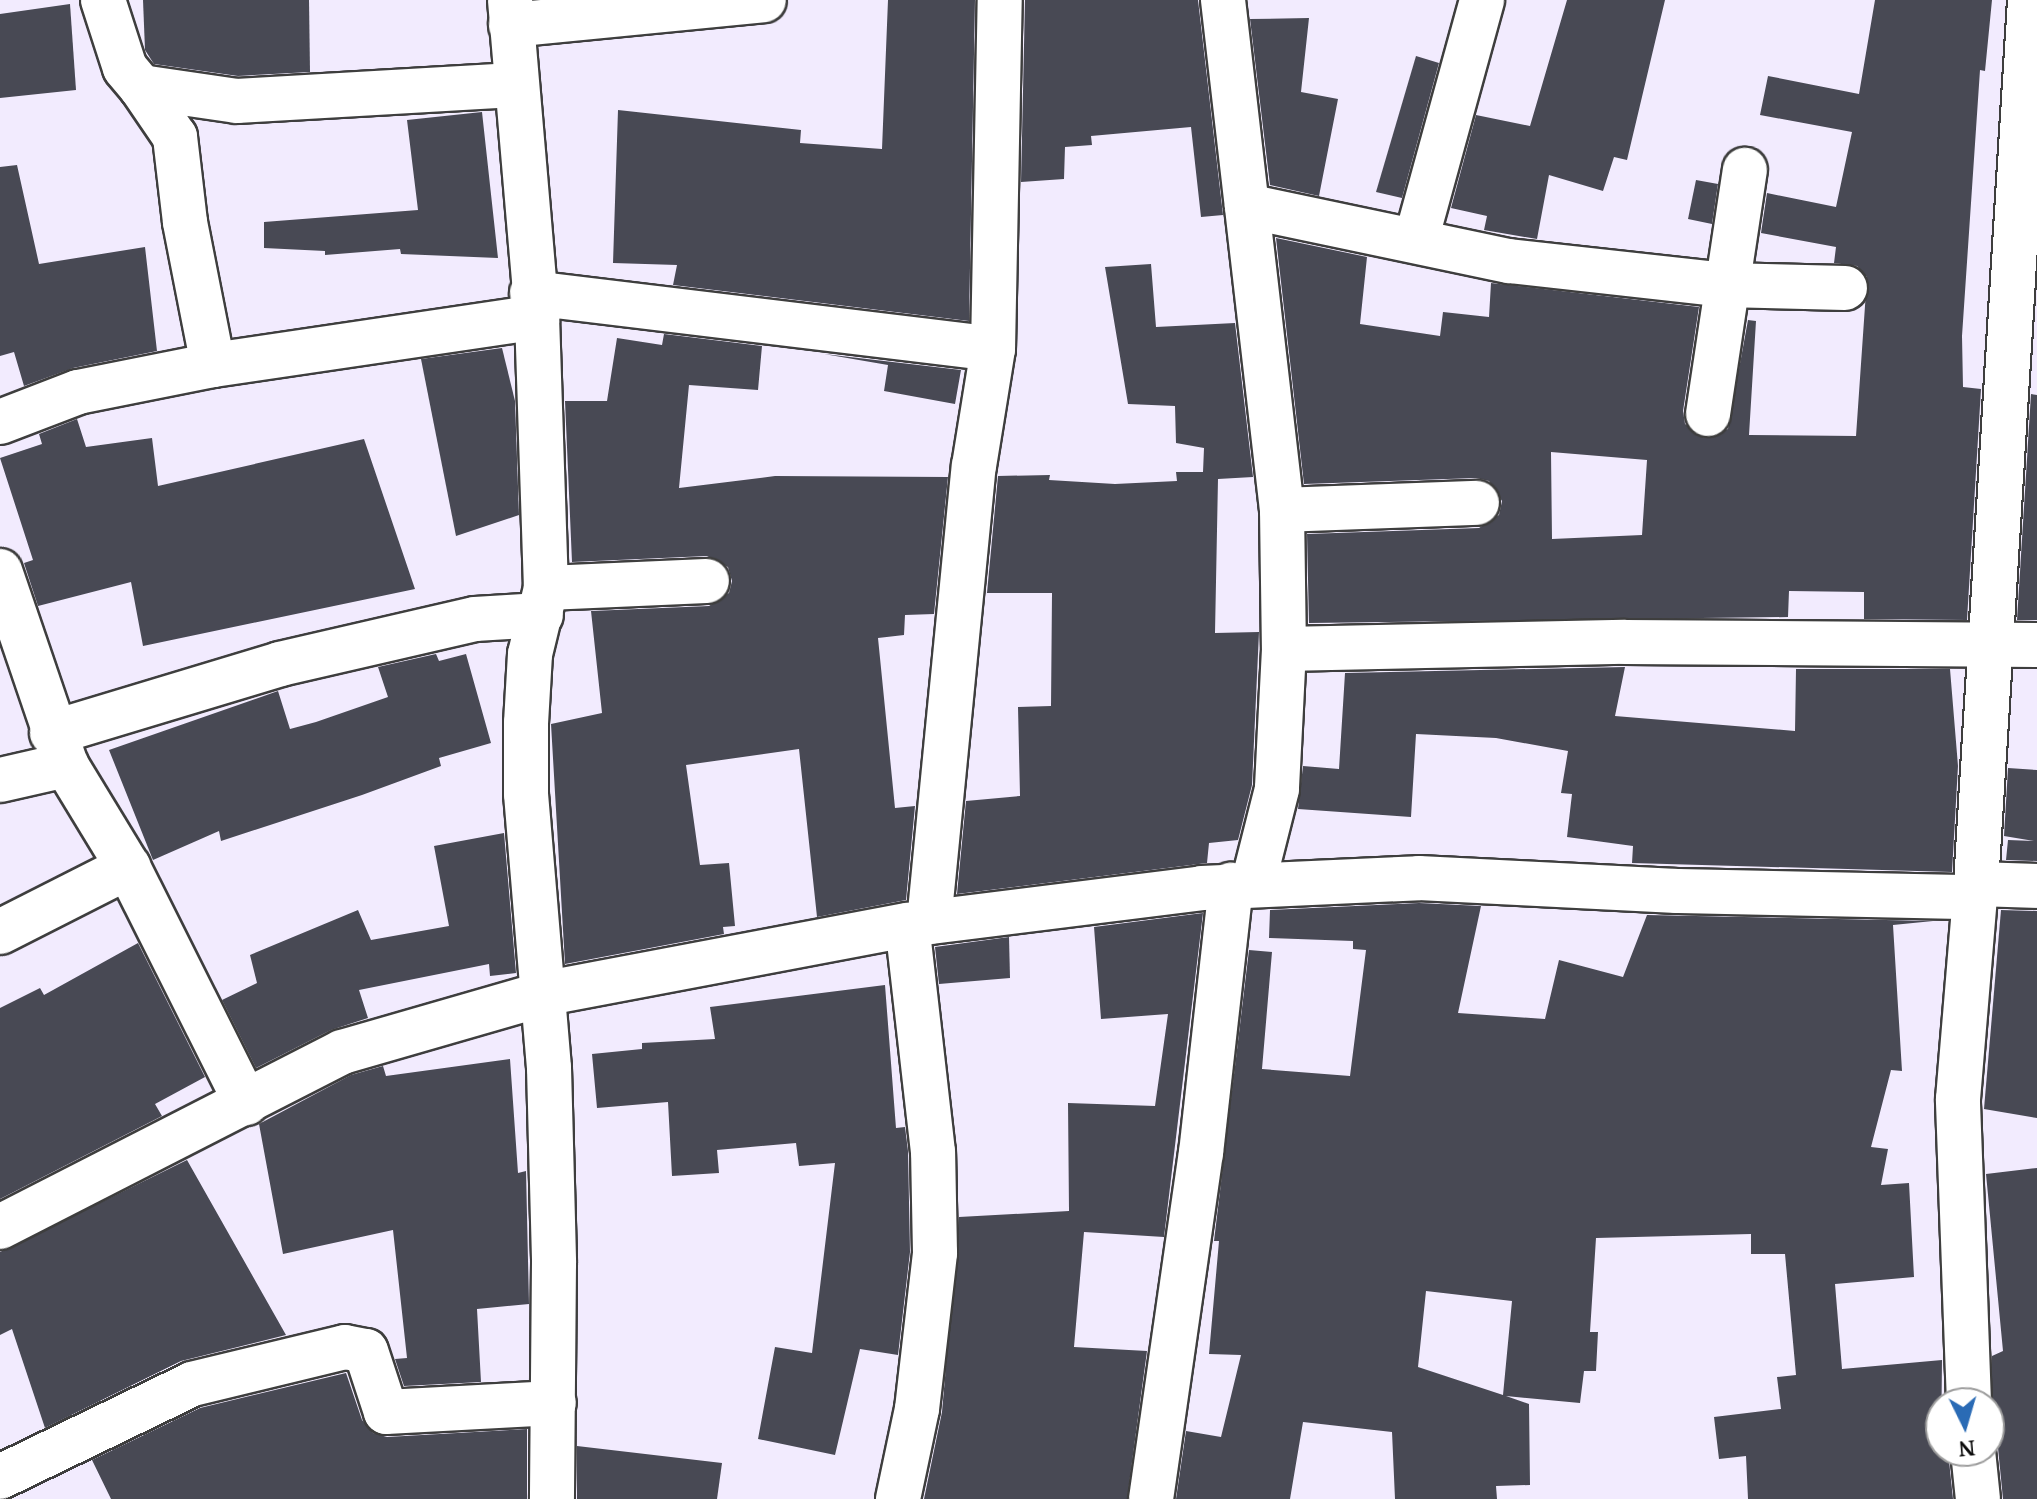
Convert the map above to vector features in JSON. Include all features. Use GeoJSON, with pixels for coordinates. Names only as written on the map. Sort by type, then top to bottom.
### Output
{"type":"FeatureCollection","features":[{"type":"Feature","properties":{"kind":"street"},"geometry":{"type":"LineString","coordinates":[[103,0],[125,68],[175,137],[185,222],[213,365]]}},
{"type":"Feature","properties":{"kind":"street"},"geometry":{"type":"LineString","coordinates":[[552,1499],[554,1403],[547,993],[526,794],[527,684],[544,602],[535,305],[510,12],[764,0]]}},
{"type":"Feature","properties":{"kind":"street"},"geometry":{"type":"LineString","coordinates":[[898,1499],[917,1409],[935,1253],[933,1152],[918,924],[974,466],[993,349],[1000,0]]}},
{"type":"Feature","properties":{"kind":"street"},"geometry":{"type":"LineString","coordinates":[[1151,1499],[1242,885],[1277,789],[1284,649],[1282,510],[1223,0]]}},
{"type":"Feature","properties":{"kind":"street"},"geometry":{"type":"LineString","coordinates":[[1416,240],[1482,0]]}},
{"type":"Feature","properties":{"kind":"street"},"geometry":{"type":"LineString","coordinates":[[1968,1387],[1958,1099],[1976,890],[2030,0]]}},
{"type":"Feature","properties":{"kind":"street"},"geometry":{"type":"LineString","coordinates":[[141,87],[237,101],[514,85]]}},
{"type":"Feature","properties":{"kind":"street"},"geometry":{"type":"LineString","coordinates":[[1708,414],[1725,285],[1745,170]]}},
{"type":"Feature","properties":{"kind":"street"},"geometry":{"type":"LineString","coordinates":[[1247,206],[1509,261],[1725,285],[1845,288]]}},
{"type":"Feature","properties":{"kind":"street"},"geometry":{"type":"LineString","coordinates":[[0,422],[78,392],[535,305],[993,349]]}},
{"type":"Feature","properties":{"kind":"street"},"geometry":{"type":"LineString","coordinates":[[1282,510],[1477,503]]}},
{"type":"Feature","properties":{"kind":"street"},"geometry":{"type":"LineString","coordinates":[[0,571],[59,749],[128,867],[246,1103]]}},
{"type":"Feature","properties":{"kind":"street"},"geometry":{"type":"LineString","coordinates":[[0,780],[59,749],[280,664],[544,602],[707,581]]}},
{"type":"Feature","properties":{"kind":"street"},"geometry":{"type":"LineString","coordinates":[[1284,649],[1625,642],[2037,645]]}},
{"type":"Feature","properties":{"kind":"street"},"geometry":{"type":"LineString","coordinates":[[0,932],[128,867]]}},
{"type":"Feature","properties":{"kind":"street"},"geometry":{"type":"LineString","coordinates":[[0,1227],[342,1052],[547,993],[918,924],[1242,885],[1419,878],[1677,891],[1976,890],[2037,886]]}},
{"type":"Feature","properties":{"kind":"street"},"geometry":{"type":"LineString","coordinates":[[0,1477],[192,1384],[345,1347],[366,1351],[386,1412],[554,1403]]}},
{"type":"Feature","properties":{"kind":"street"},"geometry":{"type":"LineString","coordinates":[[1975,1467],[1978,1499]]}},
{"type":"Feature","properties":{"kind":"building"},"geometry":{"type":"Polygon","coordinates":[[[143,0],[309,0],[310,72],[238,76],[154,64],[145,50],[143,0]]]}},
{"type":"Feature","properties":{"kind":"building"},"geometry":{"type":"Polygon","coordinates":[[[888,0],[975,0],[969,321],[673,285],[677,265],[613,263],[618,110],[801,130],[800,143],[882,149],[888,0]]]}},
{"type":"Feature","properties":{"kind":"building"},"geometry":{"type":"Polygon","coordinates":[[[1025,0],[1198,0],[1223,215],[1201,217],[1191,127],[1091,136],[1092,145],[1065,147],[1064,179],[1021,182],[1025,0]]]}},
{"type":"Feature","properties":{"kind":"building"},"geometry":{"type":"Polygon","coordinates":[[[1567,0],[1665,0],[1627,160],[1614,157],[1603,191],[1549,175],[1537,239],[1484,230],[1487,216],[1451,208],[1476,115],[1530,126],[1567,0]]]}},
{"type":"Feature","properties":{"kind":"building"},"geometry":{"type":"Polygon","coordinates":[[[1875,0],[1992,0],[1985,71],[1980,70],[1962,336],[1963,387],[1981,389],[1967,620],[1864,619],[1864,592],[1789,591],[1788,617],[1309,623],[1307,534],[1479,528],[1499,515],[1502,501],[1489,481],[1476,478],[1304,484],[1276,238],[1367,257],[1360,324],[1440,336],[1443,312],[1489,317],[1491,283],[1699,307],[1683,411],[1685,424],[1704,438],[1728,429],[1748,320],[1756,321],[1749,435],[1856,436],[1867,277],[1857,266],[1834,263],[1836,247],[1761,233],[1767,193],[1836,207],[1852,132],[1760,115],[1768,76],[1859,94],[1875,0]],[[1551,452],[1552,539],[1642,535],[1647,460],[1551,452]]]}},
{"type":"Feature","properties":{"kind":"building"},"geometry":{"type":"Polygon","coordinates":[[[70,4],[76,90],[0,98],[0,14],[70,4]]]}},
{"type":"Feature","properties":{"kind":"building"},"geometry":{"type":"Polygon","coordinates":[[[1309,18],[1301,92],[1338,99],[1319,196],[1270,185],[1250,19],[1309,18]]]}},
{"type":"Feature","properties":{"kind":"building"},"geometry":{"type":"Polygon","coordinates":[[[1416,56],[1439,63],[1402,198],[1376,192],[1416,56]]]}},
{"type":"Feature","properties":{"kind":"building"},"geometry":{"type":"Polygon","coordinates":[[[482,112],[498,258],[401,254],[400,249],[325,255],[325,251],[264,248],[264,222],[418,210],[407,120],[482,112]]]}},
{"type":"Feature","properties":{"kind":"building"},"geometry":{"type":"Polygon","coordinates":[[[17,165],[39,264],[145,247],[157,351],[73,368],[24,386],[14,352],[0,356],[0,167],[17,165]]]}},
{"type":"Feature","properties":{"kind":"building"},"geometry":{"type":"Polygon","coordinates":[[[1696,180],[1718,184],[1712,224],[1688,219],[1696,180]]]}},
{"type":"Feature","properties":{"kind":"building"},"geometry":{"type":"Polygon","coordinates":[[[1151,264],[1156,327],[1235,323],[1253,477],[1218,479],[1215,633],[1259,632],[1252,785],[1238,840],[1209,843],[1207,863],[957,894],[966,801],[1020,796],[1018,707],[1051,706],[1052,593],[987,593],[998,476],[1050,475],[1049,480],[1115,484],[1177,481],[1176,472],[1203,472],[1204,448],[1176,443],[1175,406],[1128,404],[1105,267],[1151,264]]]}},
{"type":"Feature","properties":{"kind":"building"},"geometry":{"type":"Polygon","coordinates":[[[664,334],[762,346],[758,390],[689,385],[679,488],[775,476],[948,477],[934,614],[905,615],[904,635],[878,638],[895,808],[915,806],[906,900],[817,917],[799,749],[686,765],[700,865],[729,863],[735,926],[723,927],[724,934],[565,964],[551,724],[602,713],[591,611],[709,606],[729,593],[732,581],[728,567],[707,556],[572,562],[565,401],[607,401],[617,338],[662,345],[664,334]]]}},
{"type":"Feature","properties":{"kind":"building"},"geometry":{"type":"Polygon","coordinates":[[[502,348],[515,401],[519,515],[456,536],[421,359],[502,348]]]}},
{"type":"Feature","properties":{"kind":"building"},"geometry":{"type":"Polygon","coordinates":[[[824,354],[961,370],[955,404],[884,391],[888,365],[824,354]]]}},
{"type":"Feature","properties":{"kind":"building"},"geometry":{"type":"Polygon","coordinates":[[[2031,394],[2037,395],[2037,620],[2017,620],[2031,394]]]}},
{"type":"Feature","properties":{"kind":"building"},"geometry":{"type":"Polygon","coordinates":[[[77,419],[86,447],[152,438],[158,486],[364,439],[415,589],[143,646],[131,582],[38,606],[24,563],[33,560],[0,458],[42,444],[39,434],[77,419]]]}},
{"type":"Feature","properties":{"kind":"building"},"geometry":{"type":"Polygon","coordinates":[[[436,654],[439,661],[466,654],[491,743],[439,758],[441,766],[362,795],[221,841],[219,831],[153,860],[109,750],[278,691],[290,729],[316,722],[388,697],[378,667],[436,654]]]}},
{"type":"Feature","properties":{"kind":"building"},"geometry":{"type":"Polygon","coordinates":[[[1625,667],[1615,716],[1795,731],[1796,669],[1950,669],[1958,766],[1952,872],[1632,863],[1633,846],[1567,837],[1572,794],[1561,793],[1568,751],[1496,738],[1416,734],[1411,817],[1298,809],[1303,766],[1339,769],[1345,673],[1625,667]]]}},
{"type":"Feature","properties":{"kind":"building"},"geometry":{"type":"Polygon","coordinates":[[[2008,768],[2037,770],[2037,861],[2006,860],[2008,840],[2034,841],[2004,836],[2008,768]]]}},
{"type":"Feature","properties":{"kind":"building"},"geometry":{"type":"Polygon","coordinates":[[[504,833],[516,973],[490,976],[489,964],[359,990],[368,1018],[331,1030],[256,1068],[222,1000],[257,983],[250,955],[358,910],[371,940],[449,926],[434,846],[504,833]]]}},
{"type":"Feature","properties":{"kind":"building"},"geometry":{"type":"Polygon","coordinates":[[[1419,903],[1481,906],[1458,1013],[1545,1019],[1559,960],[1623,977],[1647,915],[1933,921],[1893,925],[1902,1071],[1891,1070],[1871,1147],[1888,1149],[1881,1185],[1909,1183],[1914,1277],[1835,1284],[1842,1369],[1942,1360],[1942,1387],[1925,1387],[1925,1467],[1950,1467],[1953,1499],[1748,1499],[1746,1456],[1719,1459],[1714,1417],[1781,1409],[1777,1377],[1796,1375],[1785,1254],[1751,1254],[1751,1234],[1596,1238],[1590,1332],[1598,1332],[1596,1371],[1584,1371],[1580,1403],[1506,1396],[1529,1404],[1530,1485],[1496,1486],[1497,1499],[1395,1499],[1392,1432],[1303,1422],[1290,1499],[1176,1499],[1186,1431],[1221,1437],[1241,1355],[1209,1354],[1219,1241],[1214,1241],[1249,950],[1272,952],[1262,1069],[1350,1076],[1366,950],[1353,949],[1353,941],[1269,938],[1270,910],[1419,903]],[[1426,1291],[1418,1367],[1503,1395],[1512,1301],[1426,1291]]]}},
{"type":"Feature","properties":{"kind":"building"},"geometry":{"type":"Polygon","coordinates":[[[2001,910],[2037,911],[2037,1118],[1984,1109],[2001,910]]]}},
{"type":"Feature","properties":{"kind":"building"},"geometry":{"type":"Polygon","coordinates":[[[1203,913],[1164,1237],[1084,1232],[1074,1347],[1147,1351],[1127,1499],[924,1499],[942,1412],[959,1217],[1069,1211],[1068,1103],[1155,1106],[1168,1014],[1101,1019],[1094,927],[1203,913]]]}},
{"type":"Feature","properties":{"kind":"building"},"geometry":{"type":"Polygon","coordinates":[[[1009,937],[1010,978],[939,984],[935,947],[1009,937]]]}},
{"type":"Feature","properties":{"kind":"building"},"geometry":{"type":"Polygon","coordinates":[[[138,943],[205,1077],[155,1104],[162,1116],[0,1199],[0,1008],[40,988],[44,995],[138,943]]]}},
{"type":"Feature","properties":{"kind":"building"},"geometry":{"type":"Polygon","coordinates":[[[885,985],[896,1128],[905,1127],[908,1151],[910,1252],[898,1355],[860,1349],[835,1455],[758,1439],[775,1347],[812,1353],[835,1163],[799,1166],[796,1143],[717,1150],[719,1173],[672,1176],[668,1102],[597,1108],[592,1054],[642,1049],[642,1043],[715,1039],[710,1007],[885,985]]]}},
{"type":"Feature","properties":{"kind":"building"},"geometry":{"type":"Polygon","coordinates":[[[510,1059],[518,1173],[526,1171],[529,1304],[477,1309],[481,1382],[404,1386],[395,1359],[407,1358],[393,1230],[283,1254],[259,1124],[351,1075],[383,1066],[386,1076],[510,1059]]]}},
{"type":"Feature","properties":{"kind":"building"},"geometry":{"type":"Polygon","coordinates":[[[187,1160],[286,1335],[181,1361],[45,1428],[12,1329],[0,1335],[0,1252],[187,1160]]]}},
{"type":"Feature","properties":{"kind":"building"},"geometry":{"type":"Polygon","coordinates":[[[2037,1168],[2037,1499],[2003,1499],[2000,1467],[2005,1467],[2005,1387],[1991,1387],[1992,1356],[2003,1351],[1986,1174],[2037,1168]]]}},
{"type":"Feature","properties":{"kind":"building"},"geometry":{"type":"Polygon","coordinates":[[[346,1373],[362,1420],[373,1433],[387,1437],[527,1429],[527,1499],[111,1499],[92,1460],[200,1408],[346,1373]]]}},
{"type":"Feature","properties":{"kind":"building"},"geometry":{"type":"Polygon","coordinates":[[[577,1446],[722,1463],[717,1499],[577,1499],[577,1446]]]}}]}
